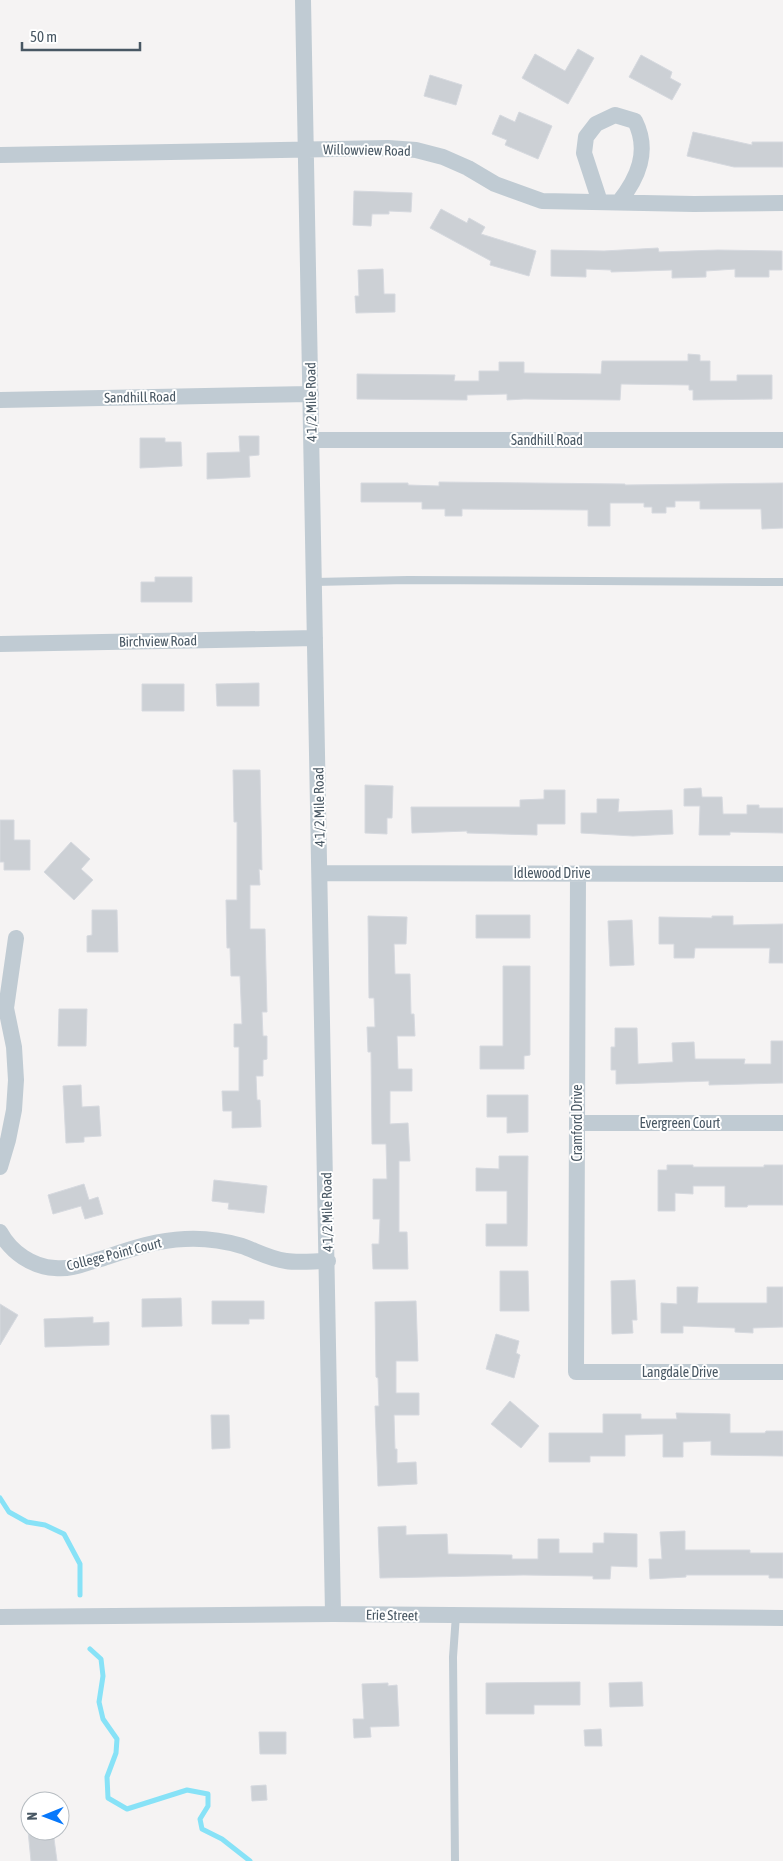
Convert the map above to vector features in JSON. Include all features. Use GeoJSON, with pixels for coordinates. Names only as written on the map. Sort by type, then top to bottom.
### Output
{"type":"FeatureCollection","features":[{"type":"Feature","properties":{"kind":"street","name":"4 1/2 Mile Road"},"geometry":{"type":"LineString","coordinates":[[303,0],[328,1261],[333,1614]]}},
{"type":"Feature","properties":{"kind":"street"},"geometry":{"type":"LineString","coordinates":[[600,202],[584,153],[586,137],[596,124],[615,115],[635,121],[641,133],[642,158],[633,184],[619,202]]}},
{"type":"Feature","properties":{"kind":"street","name":"Willowview Road"},"geometry":{"type":"LineString","coordinates":[[0,155],[388,148],[416,150],[444,157],[468,168],[495,184],[542,201],[694,204],[783,202]]}},
{"type":"Feature","properties":{"kind":"street","name":"Sandhill Road"},"geometry":{"type":"LineString","coordinates":[[0,400],[311,394]]}},
{"type":"Feature","properties":{"kind":"street","name":"Sandhill Road"},"geometry":{"type":"LineString","coordinates":[[312,440],[783,440]]}},
{"type":"Feature","properties":{"kind":"street","name":"Birchview Road"},"geometry":{"type":"LineString","coordinates":[[0,644],[316,638]]}},
{"type":"Feature","properties":{"kind":"street","name":"Idlewood Drive"},"geometry":{"type":"LineString","coordinates":[[320,873],[783,874]]}},
{"type":"Feature","properties":{"kind":"street","name":"Cramford Drive"},"geometry":{"type":"LineString","coordinates":[[576,1372],[578,874]]}},
{"type":"Feature","properties":{"kind":"street"},"geometry":{"type":"LineString","coordinates":[[0,1167],[14,1110],[16,1080],[14,1047],[6,1008],[16,938]]}},
{"type":"Feature","properties":{"kind":"street","name":"Evergreen Court"},"geometry":{"type":"LineString","coordinates":[[577,1123],[783,1123]]}},
{"type":"Feature","properties":{"kind":"street","name":"College Point Court"},"geometry":{"type":"LineString","coordinates":[[0,1232],[11,1248],[23,1258],[39,1265],[56,1268],[73,1267],[162,1241],[187,1239],[212,1240],[240,1246],[285,1261],[328,1261]]}},
{"type":"Feature","properties":{"kind":"street","name":"Langdale Drive"},"geometry":{"type":"LineString","coordinates":[[576,1372],[783,1372]]}},
{"type":"Feature","properties":{"kind":"street","name":"Erie Street"},"geometry":{"type":"LineString","coordinates":[[0,1617],[333,1614],[783,1618]]}},
{"type":"Feature","properties":{"kind":"lane"},"geometry":{"type":"LineString","coordinates":[[314,582],[408,580],[783,582]]}},
{"type":"Feature","properties":{"kind":"lane"},"geometry":{"type":"LineString","coordinates":[[455,1861],[453,1658],[456,1615]]}},
{"type":"Feature","properties":{"kind":"building"},"geometry":{"type":"Polygon","coordinates":[[[578,49],[594,58],[568,104],[522,78],[535,54],[565,71],[578,49]]]}},
{"type":"Feature","properties":{"kind":"building"},"geometry":{"type":"Polygon","coordinates":[[[641,55],[672,72],[670,78],[681,84],[672,100],[629,77],[641,55]]]}},
{"type":"Feature","properties":{"kind":"building"},"geometry":{"type":"Polygon","coordinates":[[[430,75],[462,85],[456,105],[424,96],[430,75]]]}},
{"type":"Feature","properties":{"kind":"building"},"geometry":{"type":"Polygon","coordinates":[[[519,112],[552,126],[538,159],[505,145],[507,140],[492,134],[500,115],[515,122],[519,112]]]}},
{"type":"Feature","properties":{"kind":"building"},"geometry":{"type":"Polygon","coordinates":[[[693,132],[752,145],[752,142],[783,142],[783,167],[734,167],[687,156],[693,132]]]}},
{"type":"Feature","properties":{"kind":"building"},"geometry":{"type":"Polygon","coordinates":[[[354,191],[412,193],[411,212],[389,211],[389,214],[372,214],[371,226],[353,225],[354,191]]]}},
{"type":"Feature","properties":{"kind":"building"},"geometry":{"type":"Polygon","coordinates":[[[441,209],[467,223],[469,218],[485,227],[481,234],[536,251],[529,276],[490,265],[491,261],[430,228],[441,209]]]}},
{"type":"Feature","properties":{"kind":"building"},"geometry":{"type":"Polygon","coordinates":[[[658,248],[659,252],[718,250],[782,251],[782,270],[769,270],[769,277],[735,277],[735,269],[706,271],[706,277],[672,278],[672,270],[611,272],[611,270],[586,269],[586,277],[551,276],[551,250],[604,251],[658,248]]]}},
{"type":"Feature","properties":{"kind":"building"},"geometry":{"type":"Polygon","coordinates":[[[383,269],[384,294],[395,294],[395,312],[356,313],[355,296],[359,296],[358,270],[383,269]]]}},
{"type":"Feature","properties":{"kind":"building"},"geometry":{"type":"Polygon","coordinates":[[[688,354],[700,355],[700,361],[710,361],[710,381],[737,381],[737,375],[772,375],[772,399],[693,400],[693,390],[689,390],[689,385],[621,384],[620,400],[507,400],[507,394],[467,395],[467,400],[357,399],[357,374],[455,375],[454,381],[479,381],[479,371],[499,371],[499,362],[524,362],[524,373],[601,374],[602,361],[688,361],[688,354]]]}},
{"type":"Feature","properties":{"kind":"building"},"geometry":{"type":"Polygon","coordinates":[[[239,436],[259,436],[259,455],[249,456],[250,477],[207,479],[207,453],[240,452],[239,436]]]}},
{"type":"Feature","properties":{"kind":"building"},"geometry":{"type":"Polygon","coordinates":[[[140,438],[165,438],[165,442],[181,442],[182,466],[140,468],[140,438]]]}},
{"type":"Feature","properties":{"kind":"building"},"geometry":{"type":"Polygon","coordinates":[[[439,482],[625,485],[783,483],[783,528],[762,529],[761,509],[700,509],[700,501],[675,501],[675,507],[666,507],[666,513],[652,513],[652,507],[644,507],[644,503],[610,503],[610,526],[588,526],[588,510],[462,509],[462,516],[445,516],[445,509],[422,509],[422,502],[361,502],[361,483],[408,483],[408,485],[439,486],[439,482]]]}},
{"type":"Feature","properties":{"kind":"building"},"geometry":{"type":"Polygon","coordinates":[[[155,577],[192,577],[192,602],[141,602],[141,582],[155,582],[155,577]]]}},
{"type":"Feature","properties":{"kind":"building"},"geometry":{"type":"Polygon","coordinates":[[[259,683],[259,706],[217,706],[216,684],[259,683]]]}},
{"type":"Feature","properties":{"kind":"building"},"geometry":{"type":"Polygon","coordinates":[[[142,684],[184,684],[184,711],[142,711],[142,684]]]}},
{"type":"Feature","properties":{"kind":"building"},"geometry":{"type":"Polygon","coordinates":[[[233,770],[260,770],[262,870],[259,869],[260,885],[250,885],[250,929],[265,929],[267,1012],[262,1012],[263,1036],[267,1036],[267,1059],[263,1060],[263,1076],[256,1076],[257,1100],[260,1100],[261,1127],[232,1128],[232,1111],[223,1111],[222,1091],[239,1091],[239,1047],[234,1047],[234,1024],[242,1024],[240,976],[231,976],[230,948],[227,948],[226,900],[237,900],[237,822],[234,822],[233,770]]]}},
{"type":"Feature","properties":{"kind":"building"},"geometry":{"type":"Polygon","coordinates":[[[365,785],[393,786],[392,818],[387,818],[387,834],[365,833],[365,785]]]}},
{"type":"Feature","properties":{"kind":"building"},"geometry":{"type":"Polygon","coordinates":[[[701,788],[702,797],[722,797],[723,814],[747,814],[747,805],[759,805],[759,808],[783,808],[783,833],[730,832],[730,835],[699,835],[700,806],[684,806],[684,789],[701,788]]]}},
{"type":"Feature","properties":{"kind":"building"},"geometry":{"type":"Polygon","coordinates":[[[544,790],[565,790],[565,824],[537,824],[537,835],[467,833],[467,831],[412,833],[411,807],[520,807],[520,800],[544,799],[544,790]]]}},
{"type":"Feature","properties":{"kind":"building"},"geometry":{"type":"Polygon","coordinates":[[[597,799],[619,799],[618,812],[672,810],[673,834],[633,836],[581,833],[581,813],[597,813],[597,799]]]}},
{"type":"Feature","properties":{"kind":"building"},"geometry":{"type":"Polygon","coordinates":[[[0,820],[14,820],[14,840],[30,840],[30,870],[4,870],[4,862],[0,862],[0,820]]]}},
{"type":"Feature","properties":{"kind":"building"},"geometry":{"type":"Polygon","coordinates":[[[71,842],[90,859],[81,869],[93,880],[74,900],[44,872],[71,842]]]}},
{"type":"Feature","properties":{"kind":"building"},"geometry":{"type":"Polygon","coordinates":[[[92,910],[117,910],[118,952],[87,952],[87,936],[92,935],[92,910]]]}},
{"type":"Feature","properties":{"kind":"building"},"geometry":{"type":"Polygon","coordinates":[[[476,915],[530,915],[530,938],[476,938],[476,915]]]}},
{"type":"Feature","properties":{"kind":"building"},"geometry":{"type":"Polygon","coordinates":[[[368,916],[407,917],[406,944],[394,944],[395,974],[410,974],[411,1014],[414,1014],[415,1036],[397,1036],[398,1069],[412,1069],[412,1091],[390,1091],[390,1124],[408,1123],[410,1161],[399,1161],[399,1232],[407,1232],[408,1269],[373,1269],[372,1244],[379,1244],[380,1219],[373,1219],[373,1179],[387,1179],[386,1144],[372,1144],[371,1052],[368,1052],[367,1027],[375,1027],[374,998],[369,998],[368,916]]]}},
{"type":"Feature","properties":{"kind":"building"},"geometry":{"type":"Polygon","coordinates":[[[712,916],[733,916],[733,925],[783,924],[783,963],[769,963],[770,948],[695,948],[694,958],[674,958],[674,944],[659,944],[659,917],[712,918],[712,916]]]}},
{"type":"Feature","properties":{"kind":"building"},"geometry":{"type":"Polygon","coordinates":[[[632,920],[634,965],[610,966],[608,921],[632,920]]]}},
{"type":"Feature","properties":{"kind":"building"},"geometry":{"type":"Polygon","coordinates":[[[503,966],[530,966],[530,1055],[524,1056],[524,1069],[480,1069],[480,1046],[503,1046],[503,966]]]}},
{"type":"Feature","properties":{"kind":"building"},"geometry":{"type":"Polygon","coordinates":[[[59,1009],[87,1009],[86,1046],[58,1046],[59,1009]]]}},
{"type":"Feature","properties":{"kind":"building"},"geometry":{"type":"Polygon","coordinates":[[[615,1028],[637,1028],[638,1064],[673,1062],[672,1043],[694,1042],[695,1059],[745,1059],[744,1064],[771,1064],[771,1041],[783,1041],[783,1083],[709,1085],[709,1081],[616,1084],[616,1070],[611,1070],[611,1047],[615,1047],[615,1028]]]}},
{"type":"Feature","properties":{"kind":"building"},"geometry":{"type":"Polygon","coordinates":[[[81,1085],[82,1107],[99,1106],[101,1136],[84,1137],[84,1142],[66,1143],[63,1086],[81,1085]]]}},
{"type":"Feature","properties":{"kind":"building"},"geometry":{"type":"Polygon","coordinates":[[[487,1095],[528,1095],[528,1132],[507,1133],[507,1117],[487,1117],[487,1095]]]}},
{"type":"Feature","properties":{"kind":"building"},"geometry":{"type":"Polygon","coordinates":[[[499,1156],[528,1156],[527,1246],[486,1246],[486,1224],[507,1224],[507,1191],[476,1191],[476,1168],[499,1169],[499,1156]]]}},
{"type":"Feature","properties":{"kind":"building"},"geometry":{"type":"Polygon","coordinates":[[[667,1165],[764,1167],[764,1165],[783,1165],[783,1205],[725,1207],[725,1186],[693,1186],[693,1194],[675,1193],[675,1211],[658,1211],[658,1170],[667,1170],[667,1165]]]}},
{"type":"Feature","properties":{"kind":"building"},"geometry":{"type":"Polygon","coordinates":[[[214,1180],[267,1186],[264,1213],[228,1209],[229,1203],[212,1201],[214,1180]]]}},
{"type":"Feature","properties":{"kind":"building"},"geometry":{"type":"Polygon","coordinates":[[[84,1184],[89,1200],[98,1197],[103,1214],[85,1219],[81,1206],[53,1214],[48,1195],[84,1184]]]}},
{"type":"Feature","properties":{"kind":"building"},"geometry":{"type":"Polygon","coordinates":[[[500,1271],[528,1271],[529,1311],[500,1311],[500,1271]]]}},
{"type":"Feature","properties":{"kind":"building"},"geometry":{"type":"Polygon","coordinates":[[[635,1280],[637,1320],[632,1320],[633,1333],[612,1334],[611,1281],[635,1280]]]}},
{"type":"Feature","properties":{"kind":"building"},"geometry":{"type":"Polygon","coordinates":[[[677,1287],[698,1287],[697,1303],[767,1303],[767,1287],[783,1287],[783,1327],[753,1328],[753,1333],[735,1332],[735,1328],[683,1326],[683,1333],[661,1333],[661,1303],[677,1304],[677,1287]]]}},
{"type":"Feature","properties":{"kind":"building"},"geometry":{"type":"Polygon","coordinates":[[[181,1298],[182,1326],[142,1327],[142,1299],[181,1298]]]}},
{"type":"Feature","properties":{"kind":"building"},"geometry":{"type":"Polygon","coordinates":[[[212,1301],[264,1301],[264,1319],[249,1319],[249,1324],[212,1324],[212,1301]]]}},
{"type":"Feature","properties":{"kind":"building"},"geometry":{"type":"Polygon","coordinates":[[[416,1301],[418,1361],[396,1361],[396,1393],[419,1393],[419,1415],[394,1415],[397,1463],[416,1462],[417,1484],[378,1486],[375,1406],[379,1406],[378,1378],[376,1377],[375,1302],[416,1301]]]}},
{"type":"Feature","properties":{"kind":"building"},"geometry":{"type":"Polygon","coordinates":[[[0,1304],[18,1315],[0,1345],[0,1304]]]}},
{"type":"Feature","properties":{"kind":"building"},"geometry":{"type":"Polygon","coordinates":[[[93,1317],[93,1323],[109,1322],[109,1345],[45,1347],[44,1319],[93,1317]]]}},
{"type":"Feature","properties":{"kind":"building"},"geometry":{"type":"Polygon","coordinates":[[[496,1334],[519,1341],[516,1353],[520,1355],[514,1378],[486,1369],[496,1334]]]}},
{"type":"Feature","properties":{"kind":"building"},"geometry":{"type":"Polygon","coordinates":[[[510,1401],[539,1426],[521,1448],[491,1424],[510,1401]]]}},
{"type":"Feature","properties":{"kind":"building"},"geometry":{"type":"Polygon","coordinates":[[[676,1413],[730,1414],[730,1433],[783,1431],[783,1456],[711,1455],[711,1441],[683,1442],[683,1457],[663,1457],[663,1434],[625,1435],[625,1456],[590,1456],[590,1462],[549,1462],[549,1433],[603,1433],[603,1414],[641,1414],[641,1419],[677,1419],[676,1413]]]}},
{"type":"Feature","properties":{"kind":"building"},"geometry":{"type":"Polygon","coordinates":[[[211,1415],[229,1415],[230,1448],[212,1449],[211,1415]]]}},
{"type":"Feature","properties":{"kind":"building"},"geometry":{"type":"Polygon","coordinates":[[[406,1526],[406,1535],[447,1534],[448,1554],[512,1555],[512,1559],[538,1559],[538,1539],[559,1539],[559,1553],[593,1553],[593,1543],[604,1543],[604,1533],[637,1534],[637,1567],[611,1566],[610,1579],[593,1579],[593,1576],[524,1575],[380,1578],[378,1527],[406,1526]]]}},
{"type":"Feature","properties":{"kind":"building"},"geometry":{"type":"Polygon","coordinates":[[[685,1531],[685,1550],[750,1550],[750,1553],[783,1553],[783,1578],[769,1578],[769,1575],[686,1575],[686,1577],[650,1579],[649,1559],[662,1559],[660,1532],[685,1531]]]}},
{"type":"Feature","properties":{"kind":"building"},"geometry":{"type":"Polygon","coordinates":[[[580,1682],[580,1705],[534,1705],[534,1714],[486,1714],[486,1683],[580,1682]]]}},
{"type":"Feature","properties":{"kind":"building"},"geometry":{"type":"Polygon","coordinates":[[[642,1682],[643,1706],[610,1707],[609,1683],[642,1682]]]}},
{"type":"Feature","properties":{"kind":"building"},"geometry":{"type":"Polygon","coordinates":[[[388,1683],[388,1686],[397,1685],[399,1726],[370,1727],[371,1737],[354,1738],[353,1719],[364,1719],[362,1684],[388,1683]]]}},
{"type":"Feature","properties":{"kind":"building"},"geometry":{"type":"Polygon","coordinates":[[[601,1729],[602,1746],[585,1746],[584,1730],[601,1729]]]}},
{"type":"Feature","properties":{"kind":"building"},"geometry":{"type":"Polygon","coordinates":[[[259,1732],[286,1732],[286,1754],[260,1754],[259,1732]]]}},
{"type":"Feature","properties":{"kind":"building"},"geometry":{"type":"Polygon","coordinates":[[[266,1785],[267,1800],[252,1801],[251,1786],[266,1785]]]}},
{"type":"Feature","properties":{"kind":"building"},"geometry":{"type":"Polygon","coordinates":[[[29,1841],[54,1841],[57,1861],[31,1861],[29,1841]]]}},
{"type":"Feature","properties":{"kind":"waterway"},"geometry":{"type":"LineString","coordinates":[[0,1498],[9,1512],[27,1522],[45,1525],[64,1534],[80,1564],[80,1595]]}},
{"type":"Feature","properties":{"kind":"waterway"},"geometry":{"type":"LineString","coordinates":[[90,1649],[101,1659],[103,1676],[99,1702],[103,1719],[117,1739],[116,1753],[107,1777],[108,1798],[127,1809],[187,1790],[208,1794],[208,1806],[200,1819],[202,1829],[222,1839],[250,1861]]}}]}
